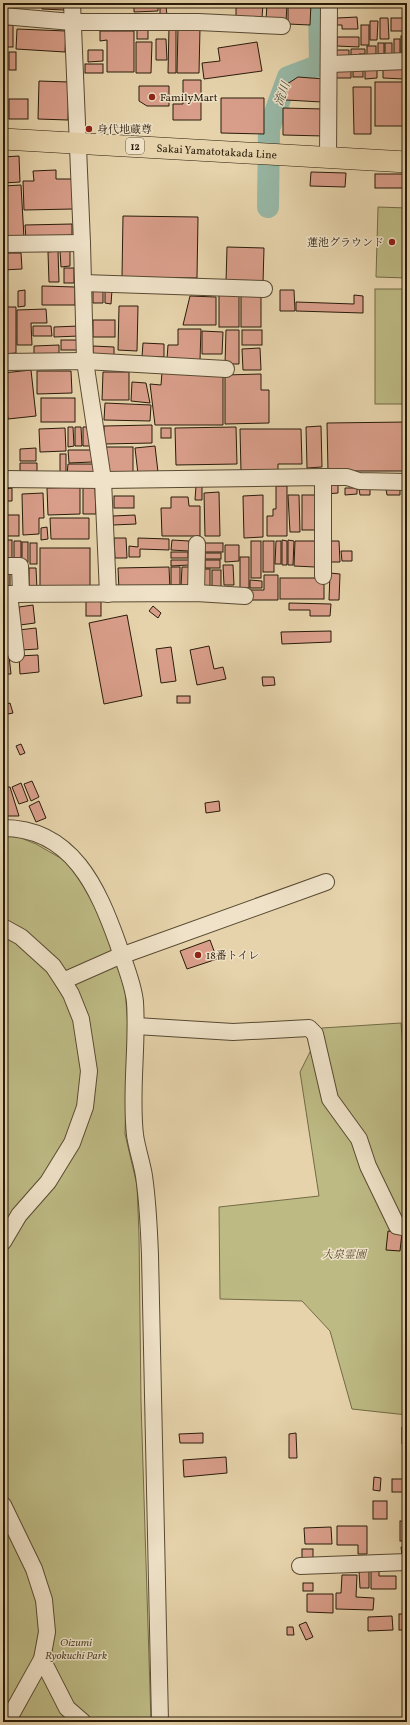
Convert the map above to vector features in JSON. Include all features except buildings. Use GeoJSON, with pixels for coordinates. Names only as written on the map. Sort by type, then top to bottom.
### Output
{"type":"FeatureCollection","features":[{"type":"Feature","properties":{"kind":"main road","name":"Sakai Yamatotakada Line"},"geometry":{"type":"LineString","coordinates":[[3,139],[407,162]]}},
{"type":"Feature","properties":{"kind":"street"},"geometry":{"type":"LineString","coordinates":[[72,3],[82,243],[85,361],[103,480],[108,594]]}},
{"type":"Feature","properties":{"kind":"street"},"geometry":{"type":"LineString","coordinates":[[328,158],[330,64],[329,3]]}},
{"type":"Feature","properties":{"kind":"street"},"geometry":{"type":"LineString","coordinates":[[3,16],[72,22],[198,22],[282,26]]}},
{"type":"Feature","properties":{"kind":"street"},"geometry":{"type":"LineString","coordinates":[[330,64],[407,61]]}},
{"type":"Feature","properties":{"kind":"street"},"geometry":{"type":"LineString","coordinates":[[3,244],[82,243]]}},
{"type":"Feature","properties":{"kind":"street"},"geometry":{"type":"LineString","coordinates":[[83,283],[264,289]]}},
{"type":"Feature","properties":{"kind":"street"},"geometry":{"type":"LineString","coordinates":[[3,362],[85,361],[226,368]]}},
{"type":"Feature","properties":{"kind":"street"},"geometry":{"type":"LineString","coordinates":[[323,477],[323,576]]}},
{"type":"Feature","properties":{"kind":"street"},"geometry":{"type":"LineString","coordinates":[[3,479],[103,480],[347,477],[359,481],[407,482]]}},
{"type":"Feature","properties":{"kind":"street"},"geometry":{"type":"LineString","coordinates":[[196,593],[197,544]]}},
{"type":"Feature","properties":{"kind":"street"},"geometry":{"type":"LineString","coordinates":[[3,566],[20,566],[11,594],[16,654]]}},
{"type":"Feature","properties":{"kind":"street"},"geometry":{"type":"LineString","coordinates":[[11,594],[196,593],[245,596]]}},
{"type":"Feature","properties":{"kind":"street"},"geometry":{"type":"LineString","coordinates":[[3,828],[26,831],[48,838],[76,860],[94,886],[131,980],[135,1000],[135,1135],[147,1199],[150,1255],[160,1722]]}},
{"type":"Feature","properties":{"kind":"street"},"geometry":{"type":"LineString","coordinates":[[63,980],[122,956],[326,882]]}},
{"type":"Feature","properties":{"kind":"street"},"geometry":{"type":"LineString","coordinates":[[3,927],[26,942],[53,966],[63,980],[71,994],[81,1020],[86,1044],[89,1071],[85,1107],[72,1142],[48,1182],[19,1215],[3,1242]]}},
{"type":"Feature","properties":{"kind":"street"},"geometry":{"type":"LineString","coordinates":[[136,1026],[233,1032],[309,1028],[315,1034],[330,1099],[359,1139],[368,1166],[397,1226],[407,1228]]}},
{"type":"Feature","properties":{"kind":"street"},"geometry":{"type":"LineString","coordinates":[[3,1505],[34,1570],[44,1600],[47,1632],[42,1659],[7,1722]]}},
{"type":"Feature","properties":{"kind":"street"},"geometry":{"type":"LineString","coordinates":[[300,1566],[407,1562]]}},
{"type":"Feature","properties":{"kind":"street"},"geometry":{"type":"LineString","coordinates":[[42,1659],[67,1708],[83,1722]]}},
{"type":"Feature","properties":{"kind":"green space","name":"蓮池グラウンド"},"geometry":{"type":"Polygon","coordinates":[[[378,207],[407,208],[407,278],[376,277],[378,207]]]}},
{"type":"Feature","properties":{"kind":"green space"},"geometry":{"type":"Polygon","coordinates":[[[375,289],[407,289],[407,404],[375,404],[375,289]]]}},
{"type":"Feature","properties":{"kind":"green space","name":"Oizumi Ryokuchi Park"},"geometry":{"type":"Polygon","coordinates":[[[3,836],[16,836],[36,844],[69,863],[95,905],[125,989],[128,1026],[125,1134],[137,1185],[139,1235],[141,1402],[151,1722],[3,1722],[3,836]]]}},
{"type":"Feature","properties":{"kind":"green space","name":"大泉霊園"},"geometry":{"type":"Polygon","coordinates":[[[401,1023],[407,1090],[407,1415],[352,1409],[330,1331],[302,1301],[220,1299],[219,1207],[319,1196],[300,1072],[322,1028],[401,1023]]]}},
{"type":"Feature","properties":{"kind":"waterway","name":"流川"},"geometry":{"type":"LineString","coordinates":[[268,207],[269,129],[288,77],[320,65],[319,3]]}},
{"type":"Feature","properties":{"kind":"place","name":"FamilyMart"},"geometry":{"type":"Point","coordinates":[152,97]}},
{"type":"Feature","properties":{"kind":"place","name":"身代地蔵尊"},"geometry":{"type":"Point","coordinates":[89,129]}},
{"type":"Feature","properties":{"kind":"place","name":"蓮池グラウンド"},"geometry":{"type":"Point","coordinates":[392,242]}},
{"type":"Feature","properties":{"kind":"place","name":"18番トイレ"},"geometry":{"type":"Point","coordinates":[198,955]}}]}
